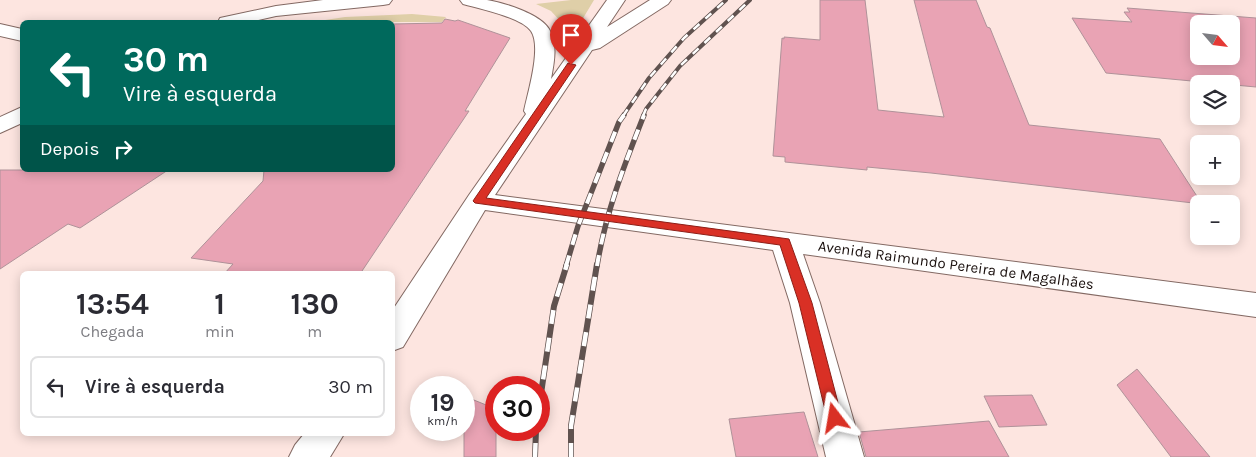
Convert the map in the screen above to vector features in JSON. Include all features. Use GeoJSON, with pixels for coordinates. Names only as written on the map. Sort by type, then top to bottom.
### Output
{"type":"FeatureCollection","features":[{"type":"Feature","properties":{"kind":"street"},"geometry":{"type":"LineString","coordinates":[[234,20],[301,4],[383,0]]}},
{"type":"Feature","properties":{"kind":"street"},"geometry":{"type":"LineString","coordinates":[[448,0],[497,0]]}},
{"type":"Feature","properties":{"kind":"street"},"geometry":{"type":"LineString","coordinates":[[395,333],[478,201],[579,53],[606,18],[616,0]]}},
{"type":"Feature","properties":{"kind":"street"},"geometry":{"type":"LineString","coordinates":[[579,53],[662,0]]}},
{"type":"Feature","properties":{"kind":"street"},"geometry":{"type":"LineString","coordinates":[[470,1],[518,15],[532,22],[542,31],[545,54],[533,123]]}},
{"type":"Feature","properties":{"kind":"street"},"geometry":{"type":"LineString","coordinates":[[0,30],[20,35]]}},
{"type":"Feature","properties":{"kind":"street"},"geometry":{"type":"LineString","coordinates":[[0,126],[20,115]]}},
{"type":"Feature","properties":{"kind":"street","name":"Avenida Raimundo Pereira de Magalhães"},"geometry":{"type":"LineString","coordinates":[[478,201],[1256,305]]}},
{"type":"Feature","properties":{"kind":"street"},"geometry":{"type":"LineString","coordinates":[[785,242],[805,303],[844,457]]}},
{"type":"Feature","properties":{"kind":"street"},"geometry":{"type":"LineString","coordinates":[[308,457],[324,436]]}},
{"type":"Feature","properties":{"kind":"shaded area"},"geometry":{"type":"Polygon","coordinates":[[[571,0],[594,0],[573,35],[551,11],[536,4],[571,0]]]}},
{"type":"Feature","properties":{"kind":"shaded area"},"geometry":{"type":"Polygon","coordinates":[[[412,14],[446,17],[442,22],[325,20],[345,17],[412,14]]]}},
{"type":"Feature","properties":{"kind":"building"},"geometry":{"type":"Polygon","coordinates":[[[820,0],[865,0],[878,110],[944,117],[914,0],[976,0],[987,27],[990,28],[1029,125],[1160,139],[1196,195],[1190,195],[1190,203],[931,173],[867,167],[867,170],[785,162],[785,157],[773,156],[782,38],[820,40],[820,0]]]}},
{"type":"Feature","properties":{"kind":"building"},"geometry":{"type":"Polygon","coordinates":[[[1127,8],[1217,15],[1190,15],[1190,65],[1240,65],[1240,17],[1256,18],[1256,87],[1240,86],[1240,75],[1190,75],[1190,81],[1106,73],[1072,18],[1132,22],[1124,12],[1130,12],[1127,8]]]}},
{"type":"Feature","properties":{"kind":"building"},"geometry":{"type":"Polygon","coordinates":[[[445,19],[458,20],[510,38],[465,111],[469,111],[362,271],[227,271],[233,264],[191,258],[263,181],[264,172],[395,172],[395,24],[442,23],[445,19]]]}},
{"type":"Feature","properties":{"kind":"building"},"geometry":{"type":"Polygon","coordinates":[[[0,170],[20,170],[20,172],[165,172],[80,228],[68,224],[0,269],[0,170]]]}},
{"type":"Feature","properties":{"kind":"building"},"geometry":{"type":"Polygon","coordinates":[[[1137,369],[1210,457],[1171,457],[1117,385],[1137,369]]]}},
{"type":"Feature","properties":{"kind":"building"},"geometry":{"type":"Polygon","coordinates":[[[1032,395],[1047,425],[999,427],[984,396],[1032,395]]]}},
{"type":"Feature","properties":{"kind":"building"},"geometry":{"type":"Polygon","coordinates":[[[475,400],[485,405],[485,441],[496,441],[496,457],[464,457],[464,441],[475,441],[475,400]]]}},
{"type":"Feature","properties":{"kind":"building"},"geometry":{"type":"Polygon","coordinates":[[[804,412],[818,457],[736,457],[729,419],[804,412]]]}},
{"type":"Feature","properties":{"kind":"building"},"geometry":{"type":"Polygon","coordinates":[[[989,421],[1009,457],[866,457],[859,432],[989,421]]]}},
{"type":"Feature","properties":{"kind":"railway"},"geometry":{"type":"LineString","coordinates":[[623,116],[649,78],[684,38],[726,0]]}},
{"type":"Feature","properties":{"kind":"railway"},"geometry":{"type":"LineString","coordinates":[[643,116],[646,109],[680,66],[750,0]]}},
{"type":"Feature","properties":{"kind":"railway"},"geometry":{"type":"LineString","coordinates":[[566,266],[578,226],[619,122],[624,115]]}},
{"type":"Feature","properties":{"kind":"railway"},"geometry":{"type":"LineString","coordinates":[[597,266],[605,226],[644,115]]}},
{"type":"Feature","properties":{"kind":"railway"},"geometry":{"type":"LineString","coordinates":[[544,376],[554,306],[567,264]]}},
{"type":"Feature","properties":{"kind":"railway"},"geometry":{"type":"LineString","coordinates":[[571,457],[571,426],[597,264]]}},
{"type":"Feature","properties":{"kind":"railway"},"geometry":{"type":"LineString","coordinates":[[535,457],[536,441]]}},
{"type":"Feature","properties":{"kind":"route"},"geometry":{"type":"LineString","coordinates":[[571,65],[478,201],[785,242],[805,303],[835,418]]}}]}
